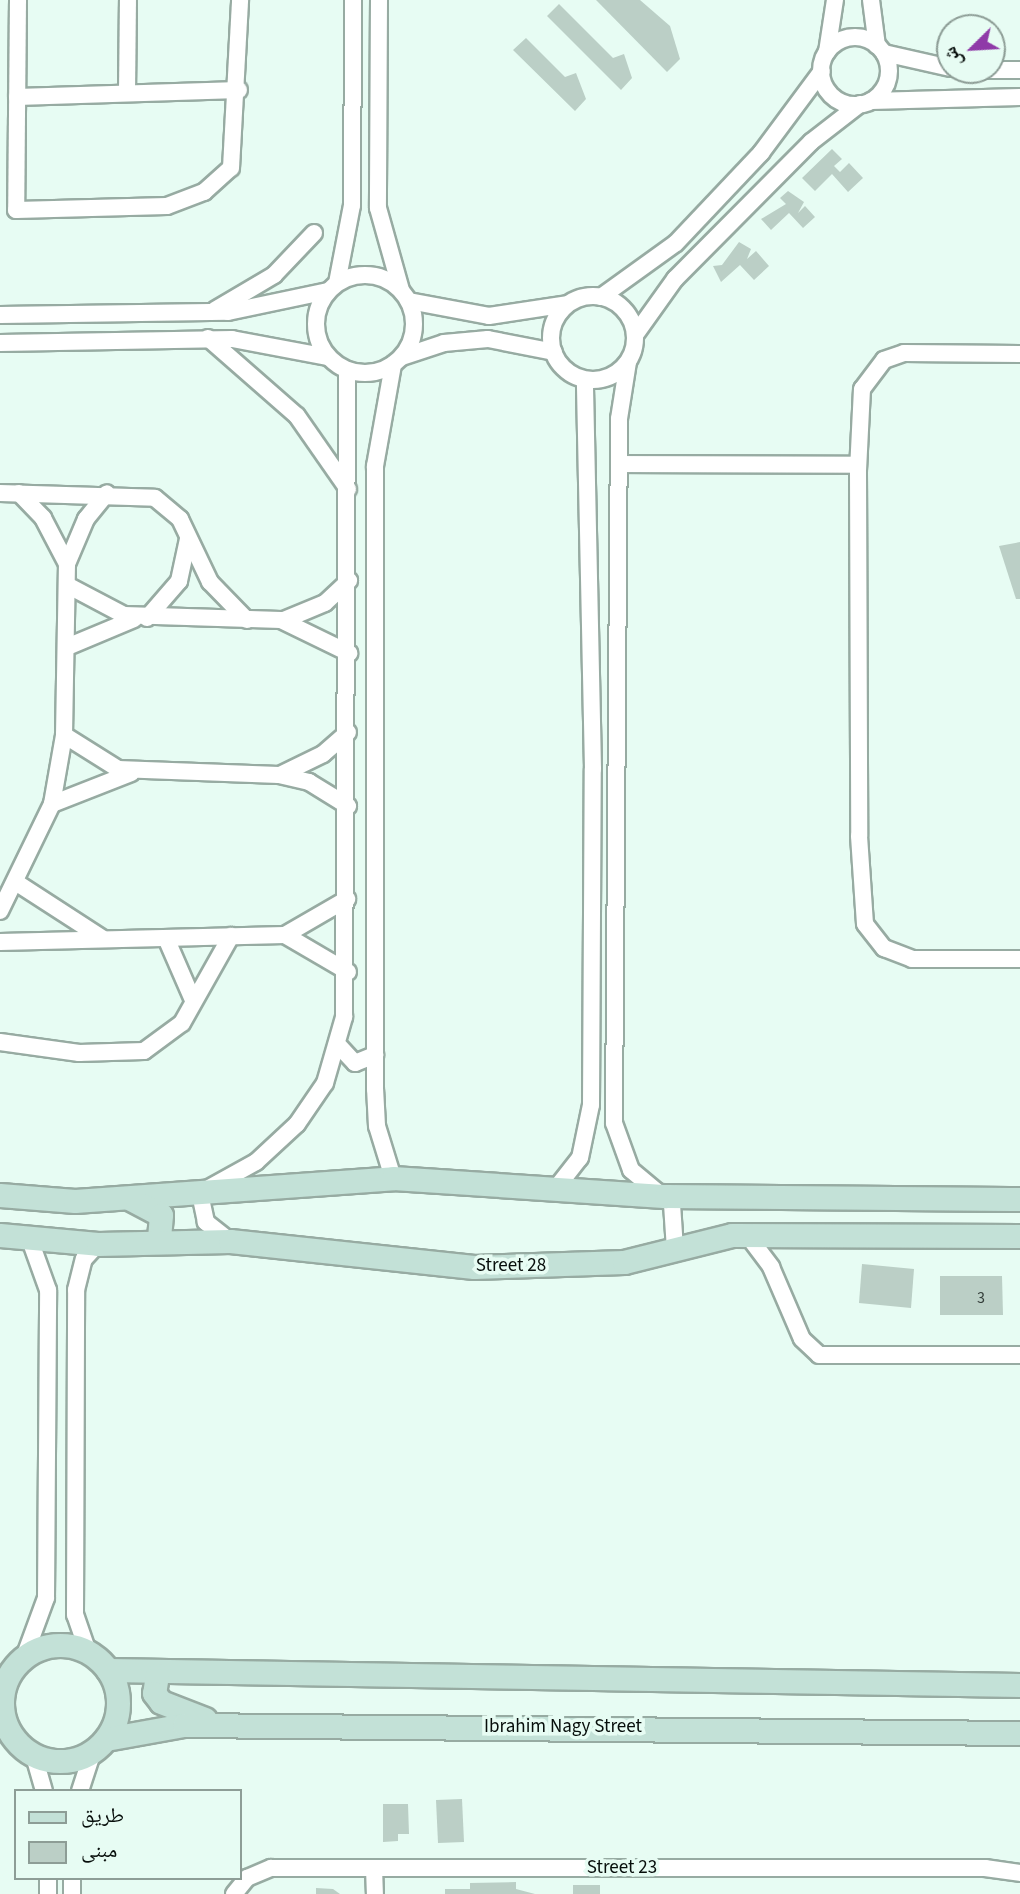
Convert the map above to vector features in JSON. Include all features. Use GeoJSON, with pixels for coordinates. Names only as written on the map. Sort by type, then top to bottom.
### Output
{"type":"FeatureCollection","features":[{"type":"Feature","properties":{"kind":"street"},"geometry":{"type":"LineString","coordinates":[[18,0],[17,97],[8,210],[140,210],[204,192],[230,168],[239,90],[240,0]]}},
{"type":"Feature","properties":{"kind":"street"},"geometry":{"type":"LineString","coordinates":[[127,93],[128,0]]}},
{"type":"Feature","properties":{"kind":"street"},"geometry":{"type":"LineString","coordinates":[[328,357],[316,324],[333,287],[352,205],[353,0]]}},
{"type":"Feature","properties":{"kind":"street"},"geometry":{"type":"LineString","coordinates":[[379,0],[378,208],[414,330],[397,361],[375,466],[375,1055],[377,1126],[393,1178]]}},
{"type":"Feature","properties":{"kind":"street"},"geometry":{"type":"LineString","coordinates":[[0,315],[207,313],[268,307],[371,276],[405,296],[489,316],[601,297],[676,243],[761,153],[822,71],[835,0]]}},
{"type":"Feature","properties":{"kind":"street"},"geometry":{"type":"LineString","coordinates":[[675,1249],[677,1223],[666,1196],[631,1170],[618,1140],[614,1106],[619,464],[628,362],[635,335],[675,279],[805,148],[865,103],[888,80],[871,0]]}},
{"type":"Feature","properties":{"kind":"street"},"geometry":{"type":"LineString","coordinates":[[827,52],[851,38],[936,64]]}},
{"type":"Feature","properties":{"kind":"street"},"geometry":{"type":"LineString","coordinates":[[822,71],[833,96],[865,103],[1020,97]]}},
{"type":"Feature","properties":{"kind":"street"},"geometry":{"type":"LineString","coordinates":[[17,97],[239,90]]}},
{"type":"Feature","properties":{"kind":"street"},"geometry":{"type":"LineString","coordinates":[[207,313],[274,275],[314,233]]}},
{"type":"Feature","properties":{"kind":"street"},"geometry":{"type":"LineString","coordinates":[[601,297],[628,314],[635,335]]}},
{"type":"Feature","properties":{"kind":"street"},"geometry":{"type":"LineString","coordinates":[[570,303],[555,320],[554,352],[566,370],[585,380],[609,377],[628,362]]}},
{"type":"Feature","properties":{"kind":"street"},"geometry":{"type":"LineString","coordinates":[[208,338],[277,394],[348,489]]}},
{"type":"Feature","properties":{"kind":"street"},"geometry":{"type":"LineString","coordinates":[[0,343],[208,338],[328,357],[347,370],[371,373],[444,343],[488,339],[554,352]]}},
{"type":"Feature","properties":{"kind":"street"},"geometry":{"type":"LineString","coordinates":[[1020,354],[904,353],[884,360],[862,389],[858,465],[859,836],[865,924],[884,948],[904,957],[1020,958]]}},
{"type":"Feature","properties":{"kind":"street"},"geometry":{"type":"LineString","coordinates":[[200,1193],[285,1139],[312,1106],[340,1048],[348,972],[347,370]]}},
{"type":"Feature","properties":{"kind":"street"},"geometry":{"type":"LineString","coordinates":[[557,1186],[580,1158],[591,1105],[593,769],[585,380]]}},
{"type":"Feature","properties":{"kind":"street"},"geometry":{"type":"LineString","coordinates":[[619,464],[858,465]]}},
{"type":"Feature","properties":{"kind":"street"},"geometry":{"type":"LineString","coordinates":[[0,493],[107,493],[155,498],[188,533],[210,582],[247,620]]}},
{"type":"Feature","properties":{"kind":"street"},"geometry":{"type":"LineString","coordinates":[[19,493],[43,518],[67,564]]}},
{"type":"Feature","properties":{"kind":"street"},"geometry":{"type":"LineString","coordinates":[[0,911],[17,883],[52,804],[64,735],[67,564],[86,519],[107,493]]}},
{"type":"Feature","properties":{"kind":"street"},"geometry":{"type":"LineString","coordinates":[[67,647],[144,618],[179,581],[188,533]]}},
{"type":"Feature","properties":{"kind":"street"},"geometry":{"type":"LineString","coordinates":[[67,585],[101,607],[144,618],[281,620],[326,603],[349,581]]}},
{"type":"Feature","properties":{"kind":"street"},"geometry":{"type":"LineString","coordinates":[[281,620],[349,653]]}},
{"type":"Feature","properties":{"kind":"street"},"geometry":{"type":"LineString","coordinates":[[279,775],[309,763],[348,732]]}},
{"type":"Feature","properties":{"kind":"street"},"geometry":{"type":"LineString","coordinates":[[64,735],[103,764],[134,772],[279,775],[309,782],[348,806]]}},
{"type":"Feature","properties":{"kind":"street"},"geometry":{"type":"LineString","coordinates":[[593,769],[616,770]]}},
{"type":"Feature","properties":{"kind":"street"},"geometry":{"type":"LineString","coordinates":[[52,804],[134,772]]}},
{"type":"Feature","properties":{"kind":"street"},"geometry":{"type":"LineString","coordinates":[[17,883],[104,939]]}},
{"type":"Feature","properties":{"kind":"street"},"geometry":{"type":"LineString","coordinates":[[0,942],[285,934],[347,899]]}},
{"type":"Feature","properties":{"kind":"street"},"geometry":{"type":"LineString","coordinates":[[285,934],[348,972]]}},
{"type":"Feature","properties":{"kind":"street"},"geometry":{"type":"LineString","coordinates":[[0,1042],[79,1053],[144,1051],[166,1040],[231,936]]}},
{"type":"Feature","properties":{"kind":"street"},"geometry":{"type":"LineString","coordinates":[[166,938],[193,1000]]}},
{"type":"Feature","properties":{"kind":"street"},"geometry":{"type":"LineString","coordinates":[[340,1048],[355,1063],[375,1055]]}},
{"type":"Feature","properties":{"kind":"street"},"geometry":{"type":"LineString","coordinates":[[591,1105],[614,1106]]}},
{"type":"Feature","properties":{"kind":"street"},"geometry":{"type":"LineString","coordinates":[[0,1195],[127,1197],[393,1178],[557,1186],[666,1196],[1020,1199]]}},
{"type":"Feature","properties":{"kind":"street"},"geometry":{"type":"LineString","coordinates":[[200,1193],[206,1222],[230,1241]]}},
{"type":"Feature","properties":{"kind":"street"},"geometry":{"type":"LineString","coordinates":[[127,1197],[161,1215],[159,1239]]}},
{"type":"Feature","properties":{"kind":"street"},"geometry":{"type":"LineString","coordinates":[[726,1197],[734,1224],[748,1236],[771,1267],[802,1339],[819,1355],[1020,1355]]}},
{"type":"Feature","properties":{"kind":"street","name":"Street 28"},"geometry":{"type":"LineString","coordinates":[[0,1235],[30,1240],[98,1244],[159,1239],[230,1241],[474,1267],[624,1262],[675,1249],[748,1236],[1020,1236]]}},
{"type":"Feature","properties":{"kind":"street"},"geometry":{"type":"LineString","coordinates":[[25,1655],[44,1612],[47,1544],[46,1277],[30,1240]]}},
{"type":"Feature","properties":{"kind":"street"},"geometry":{"type":"LineString","coordinates":[[81,1789],[118,1712],[108,1670],[88,1652],[75,1615],[76,1317],[80,1269],[98,1244]]}},
{"type":"Feature","properties":{"kind":"street"},"geometry":{"type":"LineString","coordinates":[[48,1317],[76,1317]]}},
{"type":"Feature","properties":{"kind":"street"},"geometry":{"type":"LineString","coordinates":[[47,1544],[76,1544]]}},
{"type":"Feature","properties":{"kind":"street"},"geometry":{"type":"LineString","coordinates":[[43,1789],[17,1744],[2,1710],[4,1675],[25,1655],[50,1645],[88,1652]]}},
{"type":"Feature","properties":{"kind":"street"},"geometry":{"type":"LineString","coordinates":[[108,1670],[156,1675],[1020,1685]]}},
{"type":"Feature","properties":{"kind":"street"},"geometry":{"type":"LineString","coordinates":[[156,1675],[154,1693],[161,1702],[224,1725]]}},
{"type":"Feature","properties":{"kind":"street","name":"Ibrahim Nagy Street"},"geometry":{"type":"LineString","coordinates":[[100,1745],[164,1727],[224,1725],[1020,1733]]}},
{"type":"Feature","properties":{"kind":"street"},"geometry":{"type":"LineString","coordinates":[[17,1744],[64,1761],[100,1745]]}},
{"type":"Feature","properties":{"kind":"street","name":"Street 23"},"geometry":{"type":"LineString","coordinates":[[234,1894],[247,1878],[271,1868],[1020,1873]]}},
{"type":"Feature","properties":{"kind":"street"},"geometry":{"type":"LineString","coordinates":[[374,1868],[375,1894]]}},
{"type":"Feature","properties":{"kind":"building"},"geometry":{"type":"Polygon","coordinates":[[[596,0],[640,0],[670,26],[680,59],[667,72],[596,0]]]}},
{"type":"Feature","properties":{"kind":"building"},"geometry":{"type":"Polygon","coordinates":[[[559,4],[613,58],[624,54],[632,78],[621,90],[547,16],[559,4]]]}},
{"type":"Feature","properties":{"kind":"building"},"geometry":{"type":"Polygon","coordinates":[[[526,38],[565,77],[576,73],[586,99],[575,111],[513,50],[526,38]]]}},
{"type":"Feature","properties":{"kind":"building"},"geometry":{"type":"Polygon","coordinates":[[[832,149],[842,159],[834,166],[840,172],[849,163],[863,178],[848,192],[832,174],[815,191],[802,178],[832,149]]]}},
{"type":"Feature","properties":{"kind":"building"},"geometry":{"type":"Polygon","coordinates":[[[788,191],[804,202],[798,213],[805,206],[815,217],[803,228],[789,213],[771,230],[761,219],[786,204],[780,198],[788,191]]]}},
{"type":"Feature","properties":{"kind":"building"},"geometry":{"type":"Polygon","coordinates":[[[739,242],[751,249],[747,259],[756,251],[769,266],[754,280],[740,265],[721,282],[713,266],[722,265],[739,242]]]}},
{"type":"Feature","properties":{"kind":"building"},"geometry":{"type":"Polygon","coordinates":[[[1020,542],[1020,599],[1016,599],[999,546],[1020,542]]]}},
{"type":"Feature","properties":{"kind":"building"},"geometry":{"type":"Polygon","coordinates":[[[862,1264],[914,1269],[911,1308],[859,1303],[862,1264]]]}},
{"type":"Feature","properties":{"kind":"building"},"geometry":{"type":"Polygon","coordinates":[[[940,1276],[1002,1276],[1003,1315],[940,1315],[940,1276]]]}},
{"type":"Feature","properties":{"kind":"building"},"geometry":{"type":"Polygon","coordinates":[[[462,1799],[464,1842],[438,1843],[436,1800],[462,1799]]]}},
{"type":"Feature","properties":{"kind":"building"},"geometry":{"type":"Polygon","coordinates":[[[383,1804],[408,1804],[409,1834],[398,1834],[398,1841],[383,1842],[383,1804]]]}},
{"type":"Feature","properties":{"kind":"building"},"geometry":{"type":"Polygon","coordinates":[[[516,1882],[516,1889],[535,1894],[445,1894],[445,1889],[470,1889],[470,1883],[516,1882]]]}},
{"type":"Feature","properties":{"kind":"building"},"geometry":{"type":"Polygon","coordinates":[[[573,1885],[600,1885],[600,1894],[573,1894],[573,1885]]]}},
{"type":"Feature","properties":{"kind":"building"},"geometry":{"type":"Polygon","coordinates":[[[316,1888],[333,1889],[340,1894],[316,1894],[316,1888]]]}}]}
